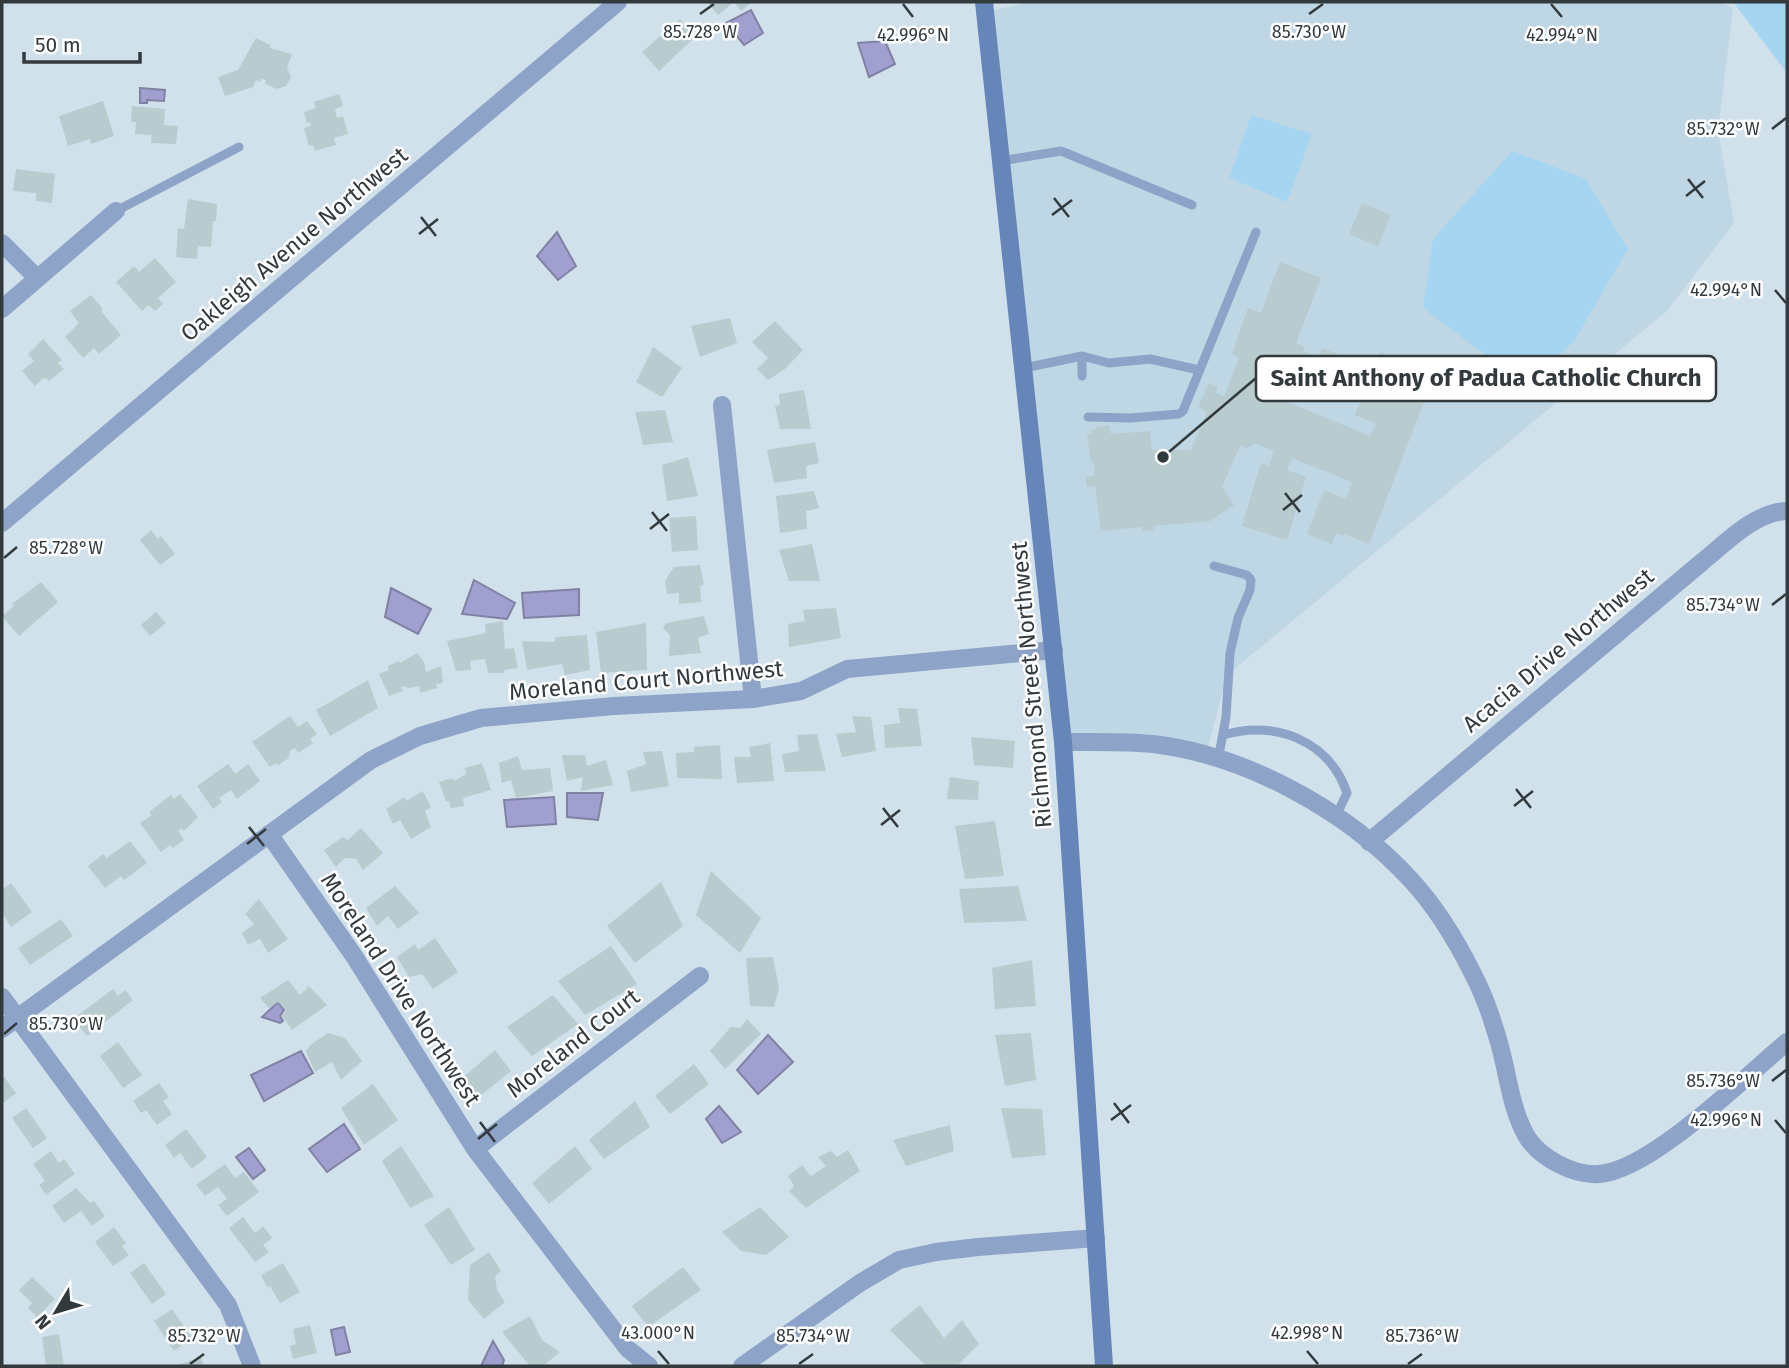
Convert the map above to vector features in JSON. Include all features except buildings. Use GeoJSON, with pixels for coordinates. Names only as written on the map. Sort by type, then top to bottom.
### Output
{"type":"FeatureCollection","features":[{"type":"Feature","properties":{"kind":"street","name":"Oakleigh Avenue Northwest"},"geometry":{"type":"LineString","coordinates":[[2,523],[618,2]]}},
{"type":"Feature","properties":{"kind":"street","name":"Richmond Street Northwest"},"geometry":{"type":"LineString","coordinates":[[984,2],[1063,742],[1104,1366]]}},
{"type":"Feature","properties":{"kind":"street"},"geometry":{"type":"LineString","coordinates":[[2,309],[117,211]]}},
{"type":"Feature","properties":{"kind":"street"},"geometry":{"type":"LineString","coordinates":[[2,243],[37,278]]}},
{"type":"Feature","properties":{"kind":"street"},"geometry":{"type":"LineString","coordinates":[[722,405],[753,699]]}},
{"type":"Feature","properties":{"kind":"street","name":"Acacia Drive Northwest"},"geometry":{"type":"LineString","coordinates":[[1369,842],[1702,562],[1750,524],[1773,513],[1787,511]]}},
{"type":"Feature","properties":{"kind":"street","name":"Moreland Court Northwest"},"geometry":{"type":"LineString","coordinates":[[2,1029],[371,760],[420,736],[481,718],[614,706],[753,699],[801,691],[847,669],[1054,650]]}},
{"type":"Feature","properties":{"kind":"street"},"geometry":{"type":"LineString","coordinates":[[1063,742],[1154,744],[1217,760],[1284,786],[1336,816],[1369,842],[1411,880],[1435,911],[1473,972],[1497,1036],[1514,1107],[1528,1139],[1549,1158],[1577,1172],[1600,1174],[1631,1166],[1663,1146],[1787,1042]]}},
{"type":"Feature","properties":{"kind":"street","name":"Moreland Drive Northwest"},"geometry":{"type":"LineString","coordinates":[[269,834],[354,956],[475,1149],[628,1349],[649,1366]]}},
{"type":"Feature","properties":{"kind":"street","name":"Moreland Court"},"geometry":{"type":"LineString","coordinates":[[475,1149],[700,976]]}},
{"type":"Feature","properties":{"kind":"street"},"geometry":{"type":"LineString","coordinates":[[2,997],[228,1305],[252,1366]]}},
{"type":"Feature","properties":{"kind":"street"},"geometry":{"type":"LineString","coordinates":[[742,1366],[860,1283],[899,1260],[978,1247],[1096,1238]]}},
{"type":"Feature","properties":{"kind":"lane"},"geometry":{"type":"LineString","coordinates":[[117,211],[239,147]]}},
{"type":"Feature","properties":{"kind":"lane"},"geometry":{"type":"LineString","coordinates":[[1001,161],[1061,151],[1192,205]]}},
{"type":"Feature","properties":{"kind":"lane"},"geometry":{"type":"LineString","coordinates":[[1088,417],[1131,418],[1179,414],[1186,407],[1256,232]]}},
{"type":"Feature","properties":{"kind":"lane"},"geometry":{"type":"LineString","coordinates":[[1024,368],[1082,356],[1109,363],[1150,359],[1199,370]]}},
{"type":"Feature","properties":{"kind":"lane"},"geometry":{"type":"LineString","coordinates":[[1082,356],[1082,376]]}},
{"type":"Feature","properties":{"kind":"lane"},"geometry":{"type":"LineString","coordinates":[[1214,566],[1247,575],[1251,580],[1230,653],[1223,735],[1217,760]]}},
{"type":"Feature","properties":{"kind":"lane"},"geometry":{"type":"LineString","coordinates":[[1223,735],[1257,730],[1296,737],[1311,744],[1323,753],[1347,793],[1336,816]]}},
{"type":"Feature","properties":{"kind":"shaded area"},"geometry":{"type":"Polygon","coordinates":[[[1030,2],[1722,2],[1733,8],[1718,131],[1734,223],[1667,311],[1227,675],[1206,755],[1063,742],[985,12],[1030,2]]]}},
{"type":"Feature","properties":{"kind":"shaded area"},"geometry":{"type":"Polygon","coordinates":[[[1733,2],[1787,2],[1787,73],[1733,2]]]}},
{"type":"Feature","properties":{"kind":"shaded area"},"geometry":{"type":"Polygon","coordinates":[[[751,10],[763,33],[744,45],[726,23],[751,10]]]}},
{"type":"Feature","properties":{"kind":"shaded area"},"geometry":{"type":"Polygon","coordinates":[[[885,41],[895,64],[869,77],[858,43],[885,41]]]}},
{"type":"Feature","properties":{"kind":"shaded area"},"geometry":{"type":"Polygon","coordinates":[[[140,88],[165,90],[164,101],[147,100],[147,103],[140,103],[140,88]]]}},
{"type":"Feature","properties":{"kind":"shaded area"},"geometry":{"type":"Polygon","coordinates":[[[1251,115],[1312,134],[1287,202],[1229,178],[1251,115]]]}},
{"type":"Feature","properties":{"kind":"shaded area"},"geometry":{"type":"Polygon","coordinates":[[[1512,151],[1586,179],[1628,249],[1574,341],[1527,386],[1423,308],[1433,239],[1512,151]]]}},
{"type":"Feature","properties":{"kind":"shaded area"},"geometry":{"type":"Polygon","coordinates":[[[557,232],[576,266],[558,280],[537,256],[557,232]]]}},
{"type":"Feature","properties":{"kind":"shaded area"},"geometry":{"type":"Polygon","coordinates":[[[474,580],[515,603],[507,619],[462,614],[474,580]]]}},
{"type":"Feature","properties":{"kind":"shaded area"},"geometry":{"type":"Polygon","coordinates":[[[391,588],[431,609],[418,634],[385,617],[391,588]]]}},
{"type":"Feature","properties":{"kind":"shaded area"},"geometry":{"type":"Polygon","coordinates":[[[579,589],[579,615],[524,618],[522,593],[579,589]]]}},
{"type":"Feature","properties":{"kind":"shaded area"},"geometry":{"type":"Polygon","coordinates":[[[567,793],[603,793],[598,820],[567,817],[567,793]]]}},
{"type":"Feature","properties":{"kind":"shaded area"},"geometry":{"type":"Polygon","coordinates":[[[554,797],[556,824],[507,827],[504,800],[554,797]]]}},
{"type":"Feature","properties":{"kind":"shaded area"},"geometry":{"type":"Polygon","coordinates":[[[278,1002],[284,1010],[280,1016],[283,1021],[280,1023],[262,1017],[278,1002]]]}},
{"type":"Feature","properties":{"kind":"shaded area"},"geometry":{"type":"Polygon","coordinates":[[[768,1035],[793,1062],[758,1094],[737,1070],[768,1035]]]}},
{"type":"Feature","properties":{"kind":"shaded area"},"geometry":{"type":"Polygon","coordinates":[[[301,1051],[313,1073],[264,1101],[251,1075],[301,1051]]]}},
{"type":"Feature","properties":{"kind":"shaded area"},"geometry":{"type":"Polygon","coordinates":[[[719,1106],[741,1132],[722,1143],[706,1119],[719,1106]]]}},
{"type":"Feature","properties":{"kind":"shaded area"},"geometry":{"type":"Polygon","coordinates":[[[344,1124],[360,1149],[327,1172],[309,1149],[344,1124]]]}},
{"type":"Feature","properties":{"kind":"shaded area"},"geometry":{"type":"Polygon","coordinates":[[[249,1148],[265,1170],[253,1179],[236,1157],[249,1148]]]}},
{"type":"Feature","properties":{"kind":"shaded area"},"geometry":{"type":"Polygon","coordinates":[[[344,1327],[350,1352],[336,1355],[331,1330],[344,1327]]]}},
{"type":"Feature","properties":{"kind":"shaded area"},"geometry":{"type":"Polygon","coordinates":[[[493,1341],[504,1360],[502,1366],[481,1366],[493,1341]]]}},
{"type":"Feature","properties":{"kind":"place","name":"Saint Anthony of Padua Catholic Church"},"geometry":{"type":"Point","coordinates":[1163,457]}}]}
